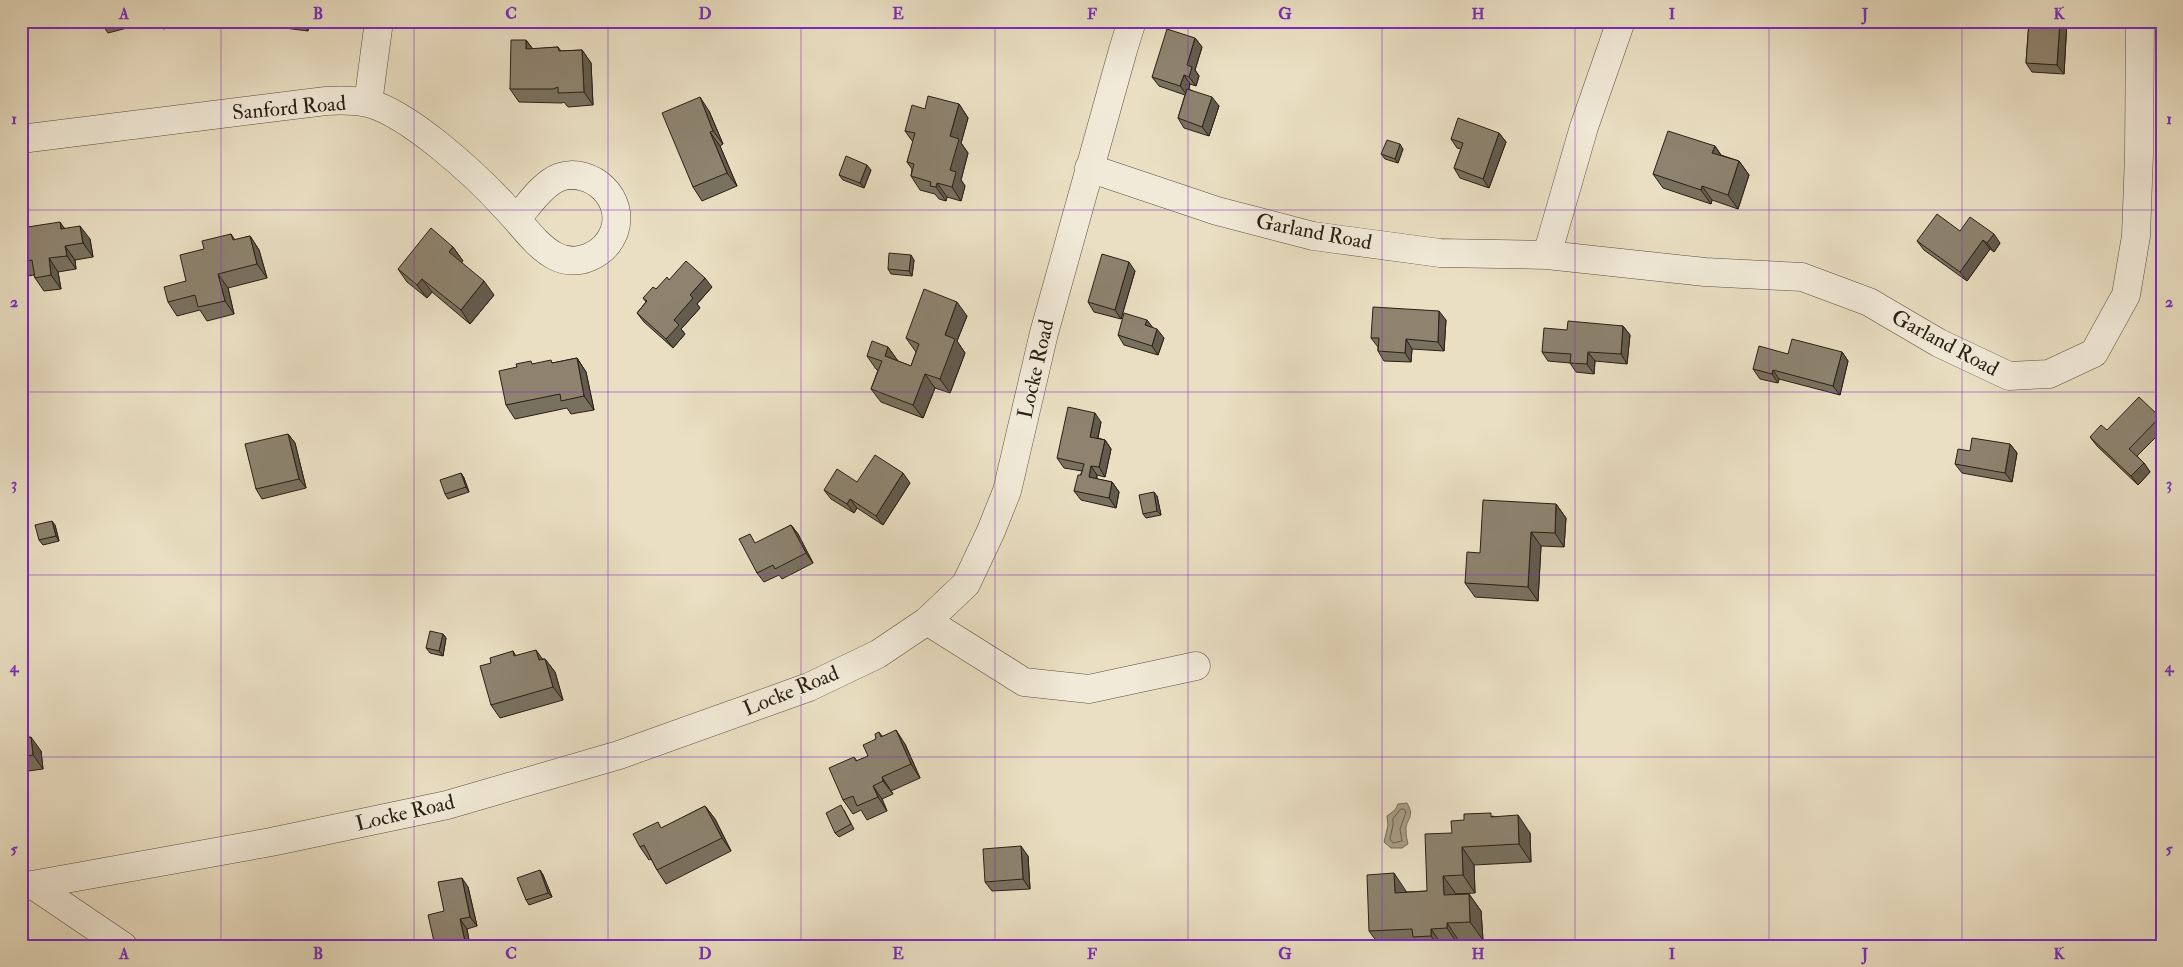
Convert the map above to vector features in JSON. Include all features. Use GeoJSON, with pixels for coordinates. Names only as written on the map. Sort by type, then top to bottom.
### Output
{"type":"FeatureCollection","features":[{"type":"Feature","properties":{"kind":"street"},"geometry":{"type":"LineString","coordinates":[[368,103],[379,21]]}},
{"type":"Feature","properties":{"kind":"street","name":"Locke Road"},"geometry":{"type":"LineString","coordinates":[[27,886],[271,842],[466,800],[618,755],[809,687],[878,654],[927,621],[966,584],[1007,491],[1044,333],[1132,21]]}},
{"type":"Feature","properties":{"kind":"street"},"geometry":{"type":"LineString","coordinates":[[1547,255],[1584,127],[1621,21]]}},
{"type":"Feature","properties":{"kind":"street","name":"Garland Road"},"geometry":{"type":"LineString","coordinates":[[1089,168],[1218,212],[1313,236],[1440,253],[1547,255],[1705,272],[1802,277],[1869,302],[1939,343],[2009,376],[2049,374],[2094,353],[2126,295],[2136,236],[2140,21]]}},
{"type":"Feature","properties":{"kind":"street","name":"Sanford Road"},"geometry":{"type":"LineString","coordinates":[[21,140],[326,101],[368,103],[383,109],[428,137],[494,194],[516,219]]}},
{"type":"Feature","properties":{"kind":"street"},"geometry":{"type":"LineString","coordinates":[[927,621],[1024,682],[1089,690],[1196,666]]}},
{"type":"Feature","properties":{"kind":"street"},"geometry":{"type":"LineString","coordinates":[[27,886],[123,946]]}},
{"type":"Feature","properties":{"kind":"water"},"geometry":{"type":"Polygon","coordinates":[[[1407,803],[1410,808],[1406,827],[1408,844],[1402,848],[1391,848],[1384,842],[1388,825],[1387,816],[1395,810],[1398,804],[1407,803]]]}},
{"type":"Feature","properties":{"kind":"building"},"geometry":{"type":"Polygon","coordinates":[[[2029,21],[2060,21],[2057,65],[2026,63],[2029,21]]]}},
{"type":"Feature","properties":{"kind":"building"},"geometry":{"type":"Polygon","coordinates":[[[1167,29],[1195,38],[1187,65],[1192,67],[1189,77],[1184,75],[1180,86],[1152,77],[1167,29]]]}},
{"type":"Feature","properties":{"kind":"building"},"geometry":{"type":"Polygon","coordinates":[[[511,40],[526,40],[526,49],[558,47],[559,51],[582,50],[584,92],[558,93],[558,87],[553,89],[510,89],[511,40]]]}},
{"type":"Feature","properties":{"kind":"building"},"geometry":{"type":"Polygon","coordinates":[[[1187,89],[1212,97],[1202,127],[1178,118],[1187,89]]]}},
{"type":"Feature","properties":{"kind":"building"},"geometry":{"type":"Polygon","coordinates":[[[928,96],[959,104],[950,136],[959,139],[950,170],[956,172],[952,187],[937,183],[936,187],[930,186],[931,182],[911,176],[914,164],[907,162],[915,133],[905,131],[912,105],[925,109],[928,96]]]}},
{"type":"Feature","properties":{"kind":"building"},"geometry":{"type":"Polygon","coordinates":[[[700,97],[713,131],[710,132],[727,173],[693,187],[662,113],[700,97]]]}},
{"type":"Feature","properties":{"kind":"building"},"geometry":{"type":"Polygon","coordinates":[[[1458,118],[1499,133],[1483,179],[1454,168],[1463,143],[1451,139],[1458,118]]]}},
{"type":"Feature","properties":{"kind":"building"},"geometry":{"type":"Polygon","coordinates":[[[1668,131],[1715,146],[1712,153],[1739,161],[1728,195],[1702,186],[1701,190],[1653,174],[1668,131]]]}},
{"type":"Feature","properties":{"kind":"building"},"geometry":{"type":"Polygon","coordinates":[[[1387,140],[1400,144],[1395,159],[1381,154],[1387,140]]]}},
{"type":"Feature","properties":{"kind":"building"},"geometry":{"type":"Polygon","coordinates":[[[846,156],[867,165],[860,183],[839,175],[846,156]]]}},
{"type":"Feature","properties":{"kind":"building"},"geometry":{"type":"Polygon","coordinates":[[[1937,214],[1960,231],[1970,217],[1994,234],[1987,243],[1983,240],[1960,272],[1917,241],[1937,214]]]}},
{"type":"Feature","properties":{"kind":"building"},"geometry":{"type":"Polygon","coordinates":[[[60,222],[61,229],[80,226],[83,243],[65,246],[67,256],[49,258],[51,275],[35,278],[32,260],[21,262],[21,228],[60,222]]]}},
{"type":"Feature","properties":{"kind":"building"},"geometry":{"type":"Polygon","coordinates":[[[431,228],[453,247],[449,252],[484,281],[461,310],[422,279],[417,285],[398,269],[431,228]]]}},
{"type":"Feature","properties":{"kind":"building"},"geometry":{"type":"Polygon","coordinates":[[[231,234],[233,240],[250,236],[257,264],[218,274],[225,301],[198,307],[195,295],[168,302],[164,287],[186,281],[180,255],[204,249],[202,241],[231,234]]]}},
{"type":"Feature","properties":{"kind":"building"},"geometry":{"type":"Polygon","coordinates":[[[889,253],[911,255],[909,271],[888,269],[889,253]]]}},
{"type":"Feature","properties":{"kind":"building"},"geometry":{"type":"Polygon","coordinates":[[[1102,254],[1129,262],[1115,310],[1088,302],[1102,254]]]}},
{"type":"Feature","properties":{"kind":"building"},"geometry":{"type":"Polygon","coordinates":[[[686,261],[705,278],[690,295],[693,298],[674,320],[679,325],[666,339],[637,313],[647,301],[643,298],[653,287],[656,289],[667,277],[669,280],[686,261]]]}},
{"type":"Feature","properties":{"kind":"building"},"geometry":{"type":"Polygon","coordinates":[[[924,289],[957,302],[945,335],[955,339],[940,379],[925,374],[913,405],[871,389],[882,361],[867,356],[872,341],[888,347],[885,356],[911,366],[919,344],[906,338],[924,289]]]}},
{"type":"Feature","properties":{"kind":"building"},"geometry":{"type":"Polygon","coordinates":[[[1373,307],[1439,311],[1438,342],[1406,339],[1405,353],[1378,351],[1379,338],[1371,338],[1373,307]]]}},
{"type":"Feature","properties":{"kind":"building"},"geometry":{"type":"Polygon","coordinates":[[[1124,313],[1147,320],[1145,325],[1157,329],[1152,346],[1118,335],[1124,313]]]}},
{"type":"Feature","properties":{"kind":"building"},"geometry":{"type":"Polygon","coordinates":[[[1568,321],[1623,326],[1621,354],[1588,352],[1587,364],[1570,363],[1571,354],[1542,352],[1544,328],[1567,330],[1568,321]]]}},
{"type":"Feature","properties":{"kind":"building"},"geometry":{"type":"Polygon","coordinates":[[[1792,339],[1842,352],[1833,386],[1773,370],[1772,374],[1753,369],[1759,346],[1788,354],[1792,339]]]}},
{"type":"Feature","properties":{"kind":"building"},"geometry":{"type":"Polygon","coordinates":[[[577,358],[584,396],[561,401],[560,394],[506,405],[499,371],[517,367],[516,364],[531,361],[532,364],[551,360],[552,363],[577,358]]]}},
{"type":"Feature","properties":{"kind":"building"},"geometry":{"type":"Polygon","coordinates":[[[2139,397],[2160,417],[2129,449],[2144,463],[2131,476],[2090,437],[2101,425],[2107,430],[2139,397]]]}},
{"type":"Feature","properties":{"kind":"building"},"geometry":{"type":"Polygon","coordinates":[[[1068,407],[1095,413],[1090,437],[1105,440],[1099,467],[1091,466],[1089,477],[1112,482],[1109,498],[1074,491],[1078,475],[1081,475],[1084,464],[1057,458],[1068,407]]]}},
{"type":"Feature","properties":{"kind":"building"},"geometry":{"type":"Polygon","coordinates":[[[288,434],[299,479],[256,489],[245,444],[288,434]]]}},
{"type":"Feature","properties":{"kind":"building"},"geometry":{"type":"Polygon","coordinates":[[[1972,438],[2010,444],[2005,473],[1955,464],[1958,449],[1970,451],[1972,438]]]}},
{"type":"Feature","properties":{"kind":"building"},"geometry":{"type":"Polygon","coordinates":[[[875,455],[903,473],[876,516],[850,499],[847,504],[824,490],[837,469],[857,482],[875,455]]]}},
{"type":"Feature","properties":{"kind":"building"},"geometry":{"type":"Polygon","coordinates":[[[461,473],[466,487],[445,494],[440,480],[461,473]]]}},
{"type":"Feature","properties":{"kind":"building"},"geometry":{"type":"Polygon","coordinates":[[[1154,492],[1157,511],[1143,514],[1139,495],[1154,492]]]}},
{"type":"Feature","properties":{"kind":"building"},"geometry":{"type":"Polygon","coordinates":[[[1483,500],[1556,504],[1555,533],[1531,532],[1528,587],[1465,583],[1467,552],[1480,553],[1483,500]]]}},
{"type":"Feature","properties":{"kind":"building"},"geometry":{"type":"Polygon","coordinates":[[[52,521],[56,536],[39,540],[35,525],[52,521]]]}},
{"type":"Feature","properties":{"kind":"building"},"geometry":{"type":"Polygon","coordinates":[[[791,525],[806,553],[775,569],[773,565],[757,573],[739,539],[750,534],[755,543],[791,525]]]}},
{"type":"Feature","properties":{"kind":"building"},"geometry":{"type":"Polygon","coordinates":[[[430,631],[443,634],[439,651],[426,648],[430,631]]]}},
{"type":"Feature","properties":{"kind":"building"},"geometry":{"type":"Polygon","coordinates":[[[536,650],[539,660],[545,659],[553,687],[491,705],[480,666],[491,663],[490,658],[513,651],[514,656],[536,650]]]}},
{"type":"Feature","properties":{"kind":"building"},"geometry":{"type":"Polygon","coordinates":[[[896,730],[911,764],[882,777],[883,781],[873,786],[878,797],[857,806],[853,796],[843,800],[829,768],[854,757],[856,761],[868,756],[863,745],[876,739],[875,734],[879,732],[881,737],[896,730]]]}},
{"type":"Feature","properties":{"kind":"building"},"geometry":{"type":"Polygon","coordinates":[[[21,737],[22,739],[31,737],[33,755],[21,757],[21,737]]]}},
{"type":"Feature","properties":{"kind":"building"},"geometry":{"type":"Polygon","coordinates":[[[841,805],[851,824],[835,833],[826,813],[841,805]]]}},
{"type":"Feature","properties":{"kind":"building"},"geometry":{"type":"Polygon","coordinates":[[[705,806],[722,838],[657,870],[644,845],[640,847],[633,834],[658,822],[661,828],[705,806]]]}},
{"type":"Feature","properties":{"kind":"building"},"geometry":{"type":"Polygon","coordinates":[[[1491,813],[1491,817],[1518,815],[1519,844],[1462,847],[1463,875],[1443,876],[1444,895],[1469,894],[1470,922],[1447,923],[1447,928],[1431,929],[1431,936],[1413,937],[1412,929],[1369,931],[1367,875],[1394,873],[1395,893],[1427,891],[1425,834],[1452,833],[1451,821],[1464,820],[1464,814],[1491,813]]]}},
{"type":"Feature","properties":{"kind":"building"},"geometry":{"type":"Polygon","coordinates":[[[1021,846],[1023,879],[985,882],[983,849],[1021,846]]]}},
{"type":"Feature","properties":{"kind":"building"},"geometry":{"type":"Polygon","coordinates":[[[540,870],[548,893],[526,900],[517,878],[540,870]]]}},
{"type":"Feature","properties":{"kind":"building"},"geometry":{"type":"Polygon","coordinates":[[[462,878],[470,917],[460,919],[466,946],[435,946],[428,915],[444,911],[438,882],[462,878]]]}}]}
